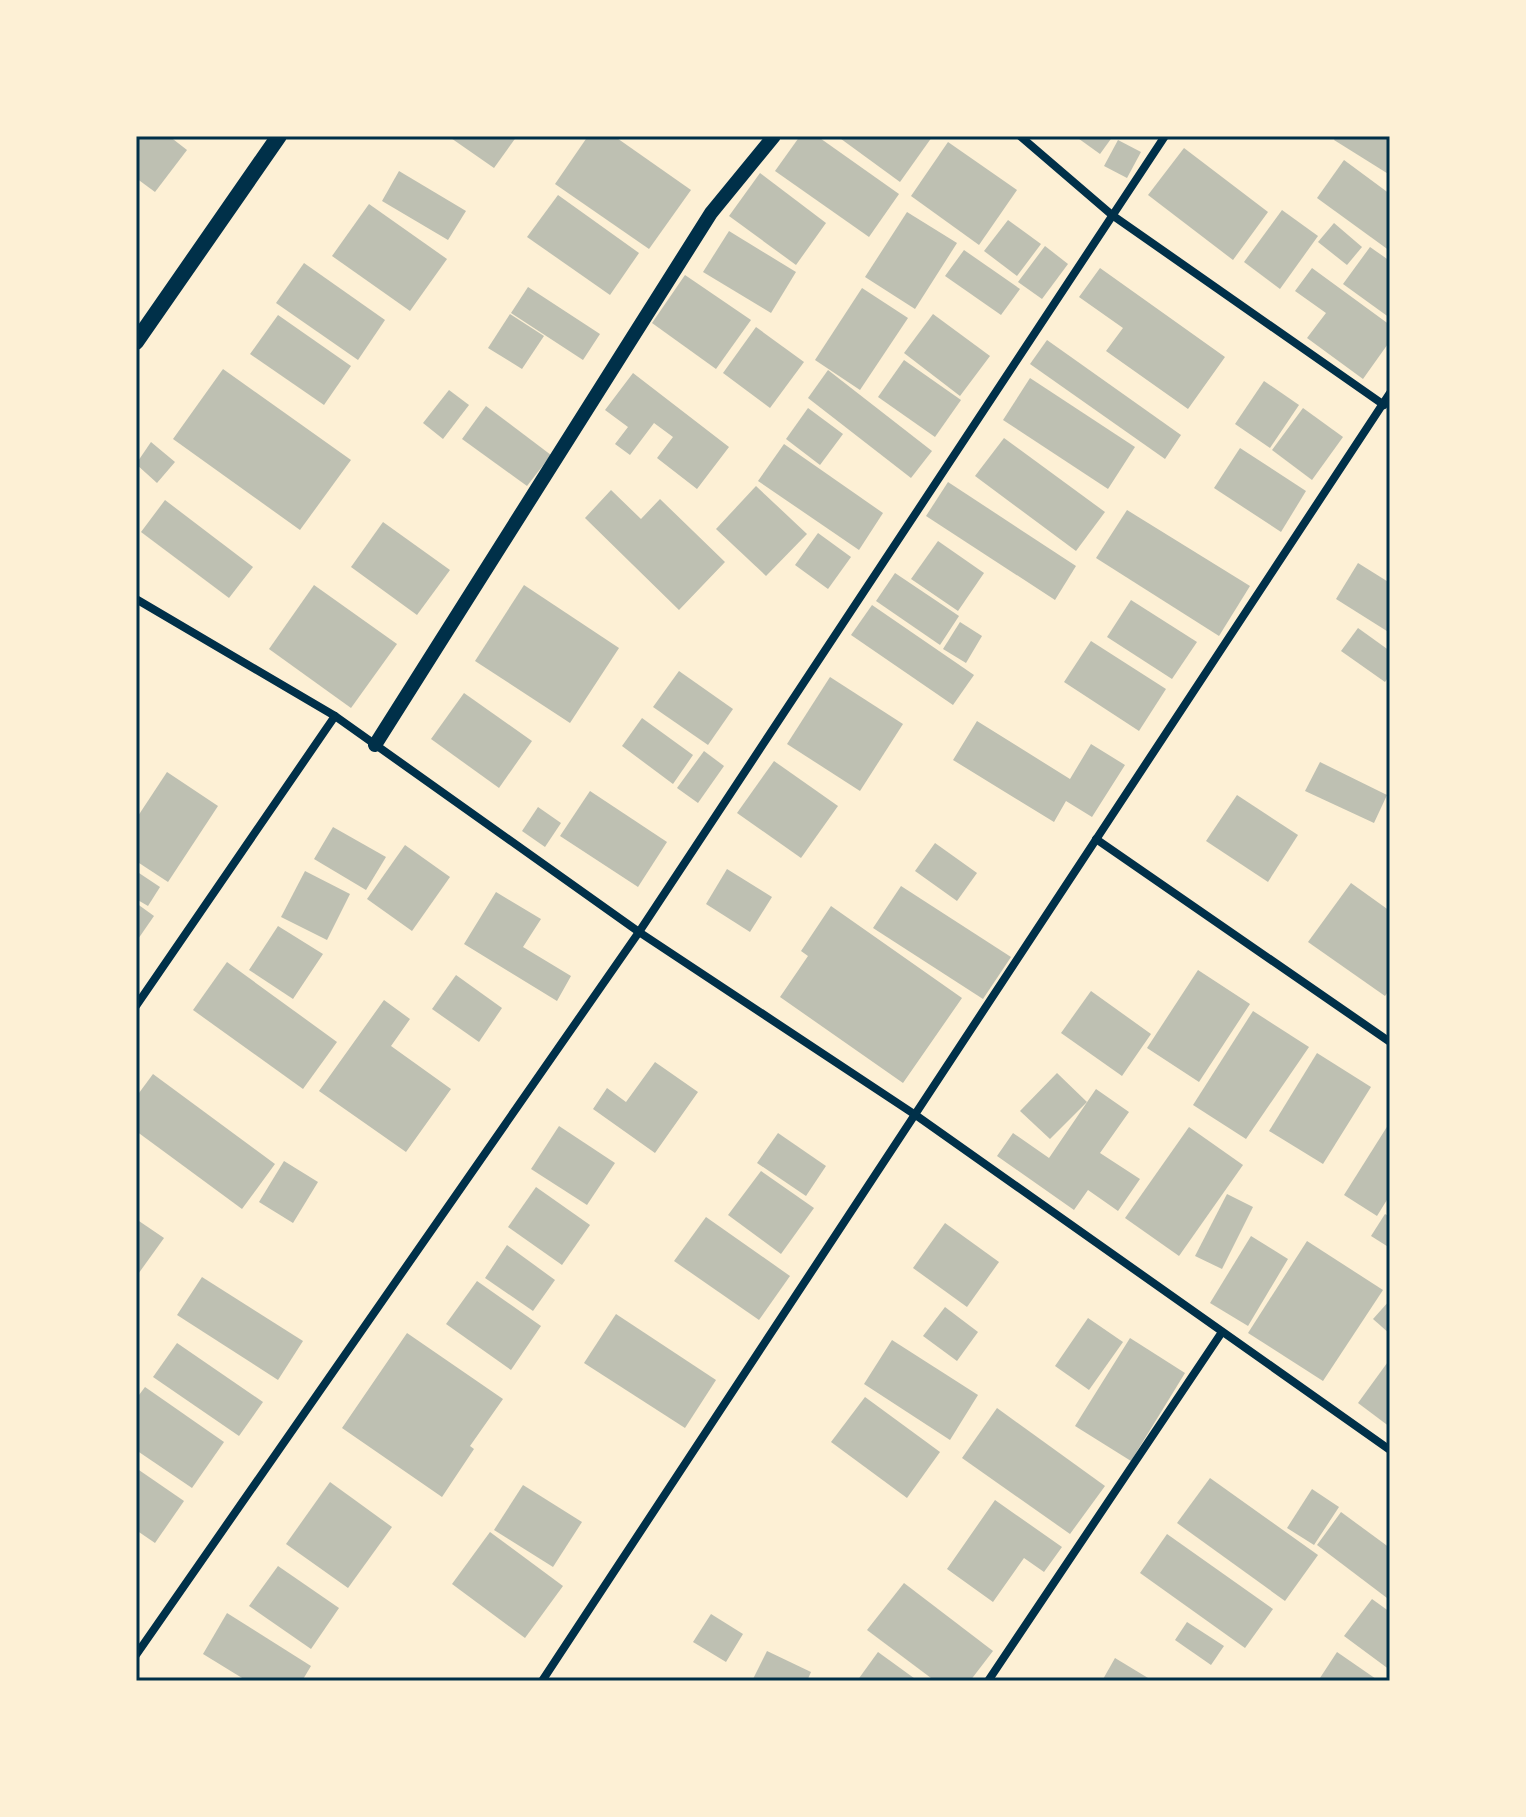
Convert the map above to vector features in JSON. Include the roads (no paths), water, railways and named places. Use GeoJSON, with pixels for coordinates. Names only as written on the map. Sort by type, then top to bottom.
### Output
{"type":"FeatureCollection","features":[{"type":"Feature","properties":{"kind":"main road"},"geometry":{"type":"LineString","coordinates":[[136,342],[279,136]]}},
{"type":"Feature","properties":{"kind":"street"},"geometry":{"type":"LineString","coordinates":[[375,745],[711,213],[774,136]]}},
{"type":"Feature","properties":{"kind":"street"},"geometry":{"type":"LineString","coordinates":[[1020,136],[1112,215],[1384,405]]}},
{"type":"Feature","properties":{"kind":"street"},"geometry":{"type":"LineString","coordinates":[[136,1655],[639,932],[1165,136]]}},
{"type":"Feature","properties":{"kind":"street"},"geometry":{"type":"LineString","coordinates":[[542,1681],[917,1116],[1390,393]]}},
{"type":"Feature","properties":{"kind":"street"},"geometry":{"type":"LineString","coordinates":[[136,599],[335,716],[639,932],[917,1116],[1390,1450]]}},
{"type":"Feature","properties":{"kind":"street"},"geometry":{"type":"LineString","coordinates":[[136,1006],[335,716]]}},
{"type":"Feature","properties":{"kind":"street"},"geometry":{"type":"LineString","coordinates":[[1096,839],[1390,1042]]}},
{"type":"Feature","properties":{"kind":"street"},"geometry":{"type":"LineString","coordinates":[[988,1681],[1222,1332]]}}]}
